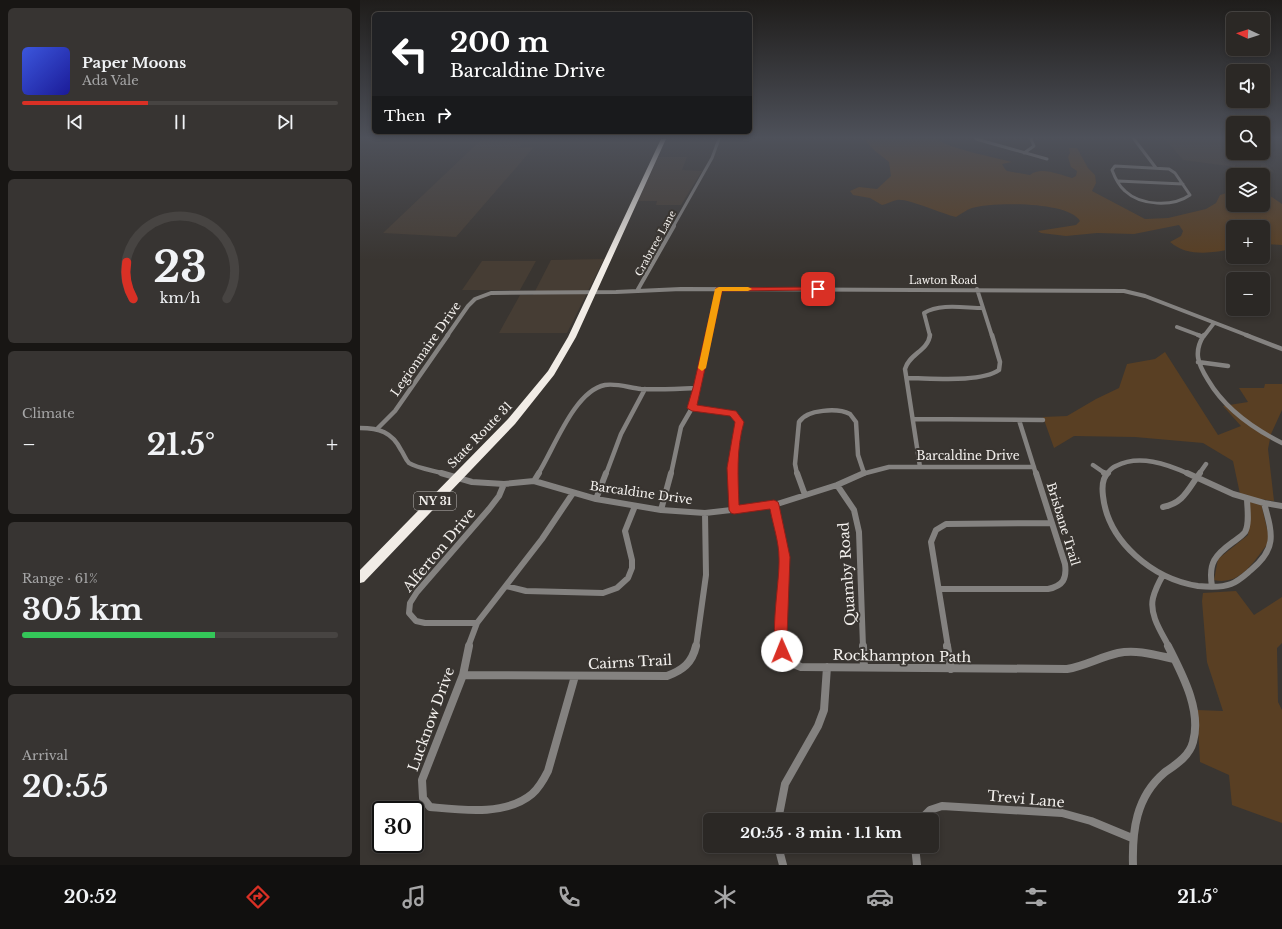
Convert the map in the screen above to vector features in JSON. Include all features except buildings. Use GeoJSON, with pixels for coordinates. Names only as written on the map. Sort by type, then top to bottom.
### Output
{"type":"FeatureCollection","features":[{"type":"Feature","properties":{"kind":"highway","name":"NY 31"},"geometry":{"type":"LineString","coordinates":[[593,292],[645,179]]}},
{"type":"Feature","properties":{"kind":"highway","name":"State Route 31"},"geometry":{"type":"LineString","coordinates":[[360,578],[520,412],[550,376],[562,357],[593,292]]}},
{"type":"Feature","properties":{"kind":"street","name":"Crabtree Lane"},"geometry":{"type":"LineString","coordinates":[[637,291],[700,179]]}},
{"type":"Feature","properties":{"kind":"street"},"geometry":{"type":"LineString","coordinates":[[1118,181],[1126,192],[1132,197],[1161,203],[1176,202],[1189,197],[1189,192],[1179,179]]}},
{"type":"Feature","properties":{"kind":"street"},"geometry":{"type":"LineString","coordinates":[[1118,181],[1183,184]]}},
{"type":"Feature","properties":{"kind":"street","name":"Lawton Road"},"geometry":{"type":"LineString","coordinates":[[593,292],[681,289],[977,289],[1124,291],[1145,296],[1282,349]]}},
{"type":"Feature","properties":{"kind":"street"},"geometry":{"type":"LineString","coordinates":[[661,510],[670,482],[681,426],[692,408],[698,388],[719,289]]}},
{"type":"Feature","properties":{"kind":"street"},"geometry":{"type":"LineString","coordinates":[[907,378],[979,378],[995,374],[999,370],[1000,362],[977,289]]}},
{"type":"Feature","properties":{"kind":"street","name":"Legionnaire Drive"},"geometry":{"type":"LineString","coordinates":[[378,428],[395,411],[468,306],[475,299],[486,294],[499,292],[593,292]]}},
{"type":"Feature","properties":{"kind":"street"},"geometry":{"type":"LineString","coordinates":[[920,467],[905,369],[909,359],[923,348],[930,339],[929,327],[923,316],[926,310],[935,308],[983,308]]}},
{"type":"Feature","properties":{"kind":"street"},"geometry":{"type":"LineString","coordinates":[[1214,323],[1203,337],[1198,350],[1198,362],[1211,385],[1228,407],[1257,430],[1282,443]]}},
{"type":"Feature","properties":{"kind":"street"},"geometry":{"type":"LineString","coordinates":[[1177,326],[1203,337]]}},
{"type":"Feature","properties":{"kind":"street"},"geometry":{"type":"LineString","coordinates":[[1198,362],[1228,366]]}},
{"type":"Feature","properties":{"kind":"street"},"geometry":{"type":"LineString","coordinates":[[534,481],[552,451],[562,428],[587,394],[597,387],[606,385],[645,389],[698,388]]}},
{"type":"Feature","properties":{"kind":"street"},"geometry":{"type":"LineString","coordinates":[[596,499],[621,434],[645,389]]}},
{"type":"Feature","properties":{"kind":"street"},"geometry":{"type":"LineString","coordinates":[[692,408],[733,413],[740,422],[737,430],[732,468],[734,510]]}},
{"type":"Feature","properties":{"kind":"street"},"geometry":{"type":"LineString","coordinates":[[805,495],[797,474],[796,464],[798,425],[800,419],[806,414],[814,412],[841,411],[850,414],[855,419],[857,426],[857,455],[864,473]]}},
{"type":"Feature","properties":{"kind":"street"},"geometry":{"type":"LineString","coordinates":[[913,419],[1043,420]]}},
{"type":"Feature","properties":{"kind":"street","name":"Brisbane Trail"},"geometry":{"type":"LineString","coordinates":[[939,589],[1048,589],[1061,586],[1065,581],[1067,575],[1063,558],[1019,420]]}},
{"type":"Feature","properties":{"kind":"street"},"geometry":{"type":"LineString","coordinates":[[360,428],[378,428]]}},
{"type":"Feature","properties":{"kind":"street","name":"Barcaldine Drive"},"geometry":{"type":"LineString","coordinates":[[378,428],[393,438],[406,460],[411,464],[472,482],[504,484],[534,481],[596,499],[661,510],[705,513],[774,505],[837,485],[864,473],[889,467],[1034,467]]}},
{"type":"Feature","properties":{"kind":"street"},"geometry":{"type":"LineString","coordinates":[[1264,502],[1273,540],[1271,549],[1267,556],[1235,582],[1228,585],[1212,586],[1189,584],[1163,575],[1138,558],[1124,544],[1116,532],[1102,499],[1102,485],[1106,474],[1114,467],[1123,463],[1144,460],[1166,465],[1226,491],[1247,498],[1282,506]]}},
{"type":"Feature","properties":{"kind":"street"},"geometry":{"type":"LineString","coordinates":[[1163,507],[1174,505],[1180,501],[1206,464]]}},
{"type":"Feature","properties":{"kind":"street"},"geometry":{"type":"LineString","coordinates":[[1093,465],[1106,474]]}},
{"type":"Feature","properties":{"kind":"street","name":"Alferton Drive"},"geometry":{"type":"LineString","coordinates":[[478,623],[425,623],[416,621],[409,613],[410,603],[417,592],[489,509],[499,496],[504,484]]}},
{"type":"Feature","properties":{"kind":"street","name":"Quamby Road"},"geometry":{"type":"LineString","coordinates":[[837,485],[854,510],[859,532],[864,667]]}},
{"type":"Feature","properties":{"kind":"street","name":"Lucknow Drive"},"geometry":{"type":"LineString","coordinates":[[573,493],[542,539],[478,623],[468,648],[463,675],[422,780],[424,798],[430,807],[445,809],[497,808],[516,803],[530,796],[540,785],[548,771],[575,676]]}},
{"type":"Feature","properties":{"kind":"street"},"geometry":{"type":"LineString","coordinates":[[1212,586],[1210,579],[1212,561],[1220,552],[1242,536],[1246,531],[1247,498]]}},
{"type":"Feature","properties":{"kind":"street","name":"Rockhampton Path"},"geometry":{"type":"LineString","coordinates":[[774,505],[785,557],[781,636],[782,651],[786,658],[801,667],[1068,669],[1080,668],[1117,653],[1128,652],[1174,659]]}},
{"type":"Feature","properties":{"kind":"street"},"geometry":{"type":"LineString","coordinates":[[506,586],[526,591],[603,593],[617,588],[628,578],[632,568],[632,560],[625,531],[635,506]]}},
{"type":"Feature","properties":{"kind":"street","name":"Cairns Trail"},"geometry":{"type":"LineString","coordinates":[[463,675],[667,676],[681,671],[694,657],[696,646],[706,575],[705,513]]}},
{"type":"Feature","properties":{"kind":"street"},"geometry":{"type":"LineString","coordinates":[[951,669],[931,542],[931,536],[935,529],[940,526],[958,523],[1052,523]]}},
{"type":"Feature","properties":{"kind":"street"},"geometry":{"type":"LineString","coordinates":[[1133,865],[1132,838],[1136,815],[1147,792],[1158,779],[1185,757],[1191,748],[1194,736],[1193,710],[1174,659],[1154,615],[1152,605],[1155,591],[1163,575]]}},
{"type":"Feature","properties":{"kind":"street"},"geometry":{"type":"LineString","coordinates":[[779,813],[780,802],[787,780],[818,726],[824,710],[827,667]]}},
{"type":"Feature","properties":{"kind":"street","name":"Trevi Lane"},"geometry":{"type":"LineString","coordinates":[[926,813],[931,808],[942,806],[1062,813],[1091,821],[1132,838]]}},
{"type":"Feature","properties":{"kind":"street"},"geometry":{"type":"LineString","coordinates":[[780,853],[783,865]]}},
{"type":"Feature","properties":{"kind":"street"},"geometry":{"type":"LineString","coordinates":[[916,853],[917,865]]}},
{"type":"Feature","properties":{"kind":"shaded area"},"geometry":{"type":"Polygon","coordinates":[[[439,179],[506,179],[456,237],[383,233],[439,179]]]}},
{"type":"Feature","properties":{"kind":"shaded area"},"geometry":{"type":"Polygon","coordinates":[[[648,179],[697,179],[681,205],[656,205],[657,201],[638,201],[648,179]]]}},
{"type":"Feature","properties":{"kind":"shaded area"},"geometry":{"type":"Polygon","coordinates":[[[887,179],[1096,179],[1096,183],[1092,191],[1145,219],[1168,218],[1206,209],[1216,203],[1220,195],[1226,193],[1226,212],[1270,212],[1270,196],[1282,204],[1282,245],[1270,244],[1270,220],[1226,220],[1226,250],[1200,253],[1184,250],[1170,242],[1181,236],[1183,231],[1179,225],[1134,234],[1097,233],[1066,236],[1041,233],[1038,231],[1076,225],[1080,221],[1073,214],[1061,210],[1029,205],[996,205],[972,208],[956,217],[902,200],[895,200],[882,205],[870,198],[853,195],[850,191],[859,187],[877,189],[887,179]]]}},
{"type":"Feature","properties":{"kind":"shaded area"},"geometry":{"type":"Polygon","coordinates":[[[604,259],[567,333],[499,333],[520,295],[533,295],[551,260],[604,259]]]}},
{"type":"Feature","properties":{"kind":"shaded area"},"geometry":{"type":"Polygon","coordinates":[[[482,261],[536,261],[520,290],[462,290],[482,261]]]}},
{"type":"Feature","properties":{"kind":"shaded area"},"geometry":{"type":"Polygon","coordinates":[[[1165,352],[1218,435],[1241,426],[1223,406],[1248,402],[1239,388],[1264,388],[1265,384],[1282,384],[1282,410],[1271,434],[1268,449],[1274,501],[1260,499],[1270,541],[1246,570],[1232,579],[1224,581],[1214,580],[1218,559],[1248,535],[1250,505],[1248,495],[1240,494],[1233,461],[1203,443],[1135,437],[1074,436],[1054,448],[1043,417],[1067,416],[1096,399],[1119,388],[1127,364],[1155,359],[1165,352]]]}},
{"type":"Feature","properties":{"kind":"shaded area"},"geometry":{"type":"Polygon","coordinates":[[[1236,591],[1254,615],[1282,597],[1282,643],[1277,648],[1278,702],[1282,710],[1282,823],[1232,805],[1229,775],[1200,762],[1197,710],[1223,711],[1207,662],[1202,601],[1203,593],[1236,591]]]}},
{"type":"Feature","properties":{"kind":"slow traffic"},"geometry":{"type":"LineString","coordinates":[[702,368],[719,289],[748,289]]}},
{"type":"Feature","properties":{"kind":"route"},"geometry":{"type":"LineString","coordinates":[[782,651],[781,636],[785,582],[785,557],[774,505],[734,510],[732,468],[737,430],[740,422],[733,413],[692,408],[698,388],[719,289],[818,289]]}}]}
